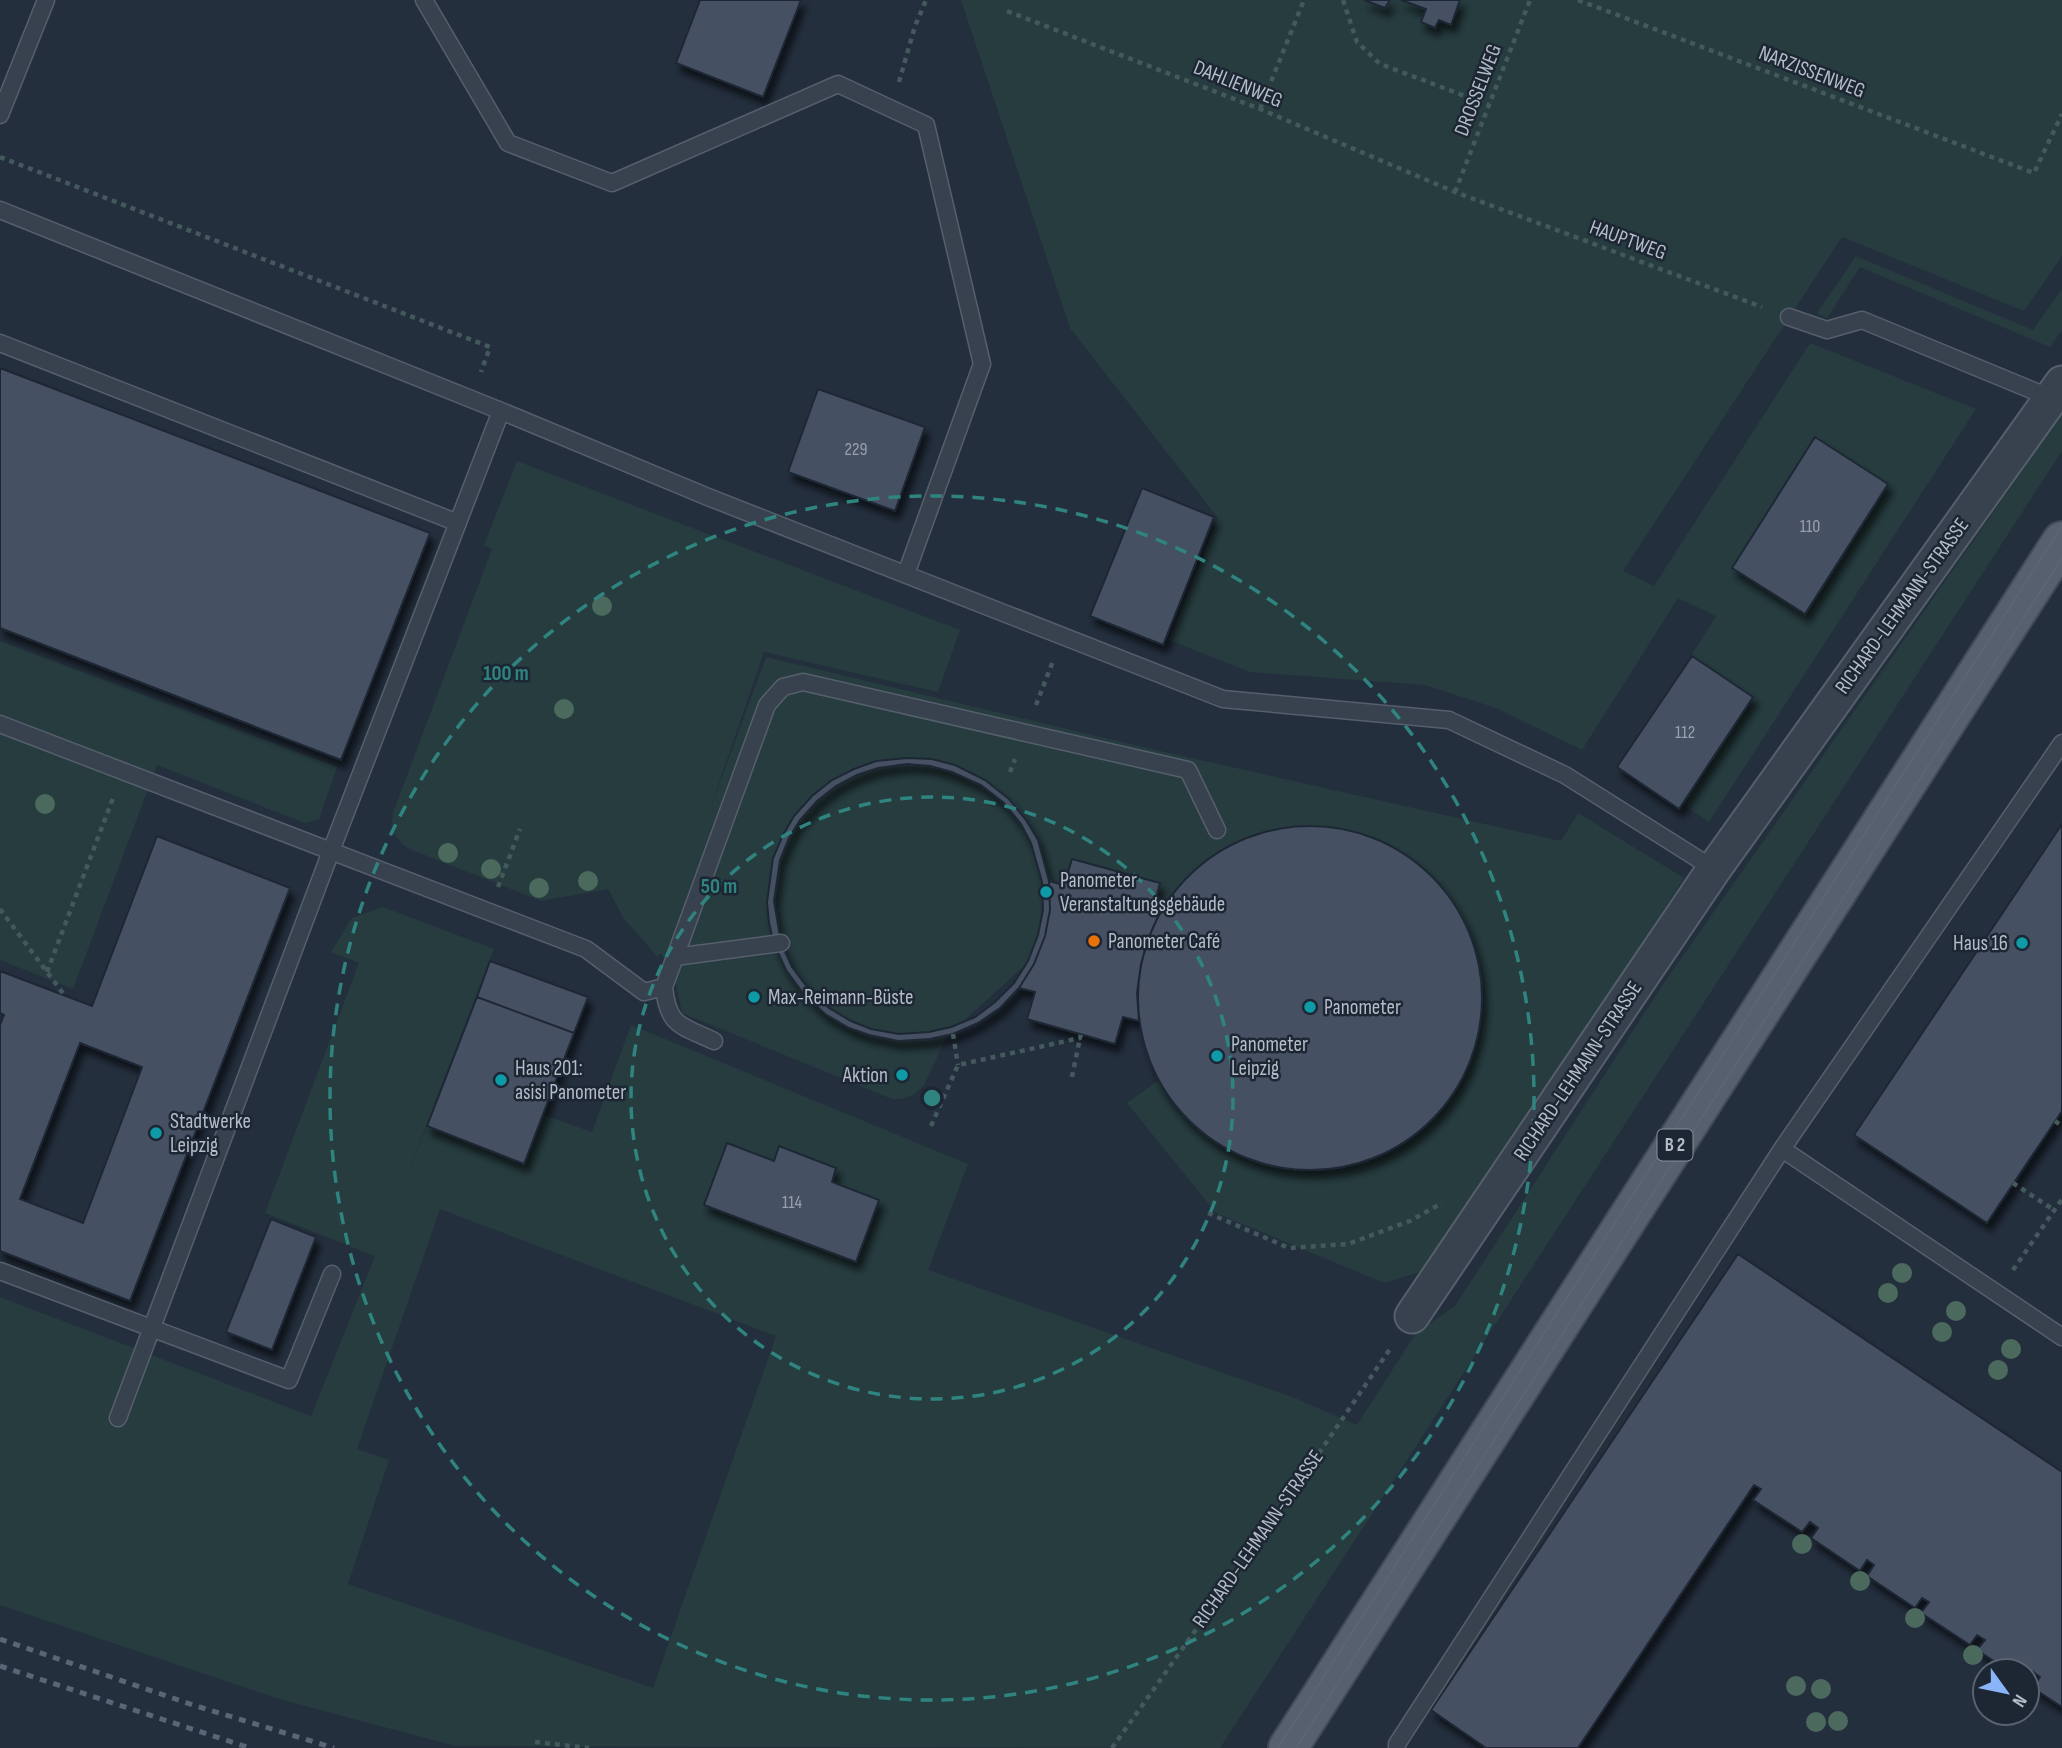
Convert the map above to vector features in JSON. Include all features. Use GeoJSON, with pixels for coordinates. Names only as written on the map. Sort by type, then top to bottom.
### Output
{"type":"FeatureCollection","features":[{"type":"Feature","properties":{"kind":"main road","name":"B 2"},"geometry":{"type":"LineString","coordinates":[[1288,1748],[2062,541]]}},
{"type":"Feature","properties":{"kind":"street","name":"RICHARD-LEHMANN-STRASSE"},"geometry":{"type":"LineString","coordinates":[[1412,1316],[1714,869],[2056,390]]}},
{"type":"Feature","properties":{"kind":"lane"},"geometry":{"type":"LineString","coordinates":[[0,115],[46,0]]}},
{"type":"Feature","properties":{"kind":"lane"},"geometry":{"type":"LineString","coordinates":[[424,0],[508,143],[612,183],[838,85],[926,125],[982,364],[906,574]]}},
{"type":"Feature","properties":{"kind":"lane"},"geometry":{"type":"LineString","coordinates":[[0,210],[708,497],[1223,699],[1449,720],[1564,775],[1714,869]]}},
{"type":"Feature","properties":{"kind":"lane","name":"RICHARD-LEHMANN-STRASSE"},"geometry":{"type":"LineString","coordinates":[[1790,317],[1827,330],[1862,320],[2056,390]]}},
{"type":"Feature","properties":{"kind":"lane"},"geometry":{"type":"LineString","coordinates":[[0,343],[458,523]]}},
{"type":"Feature","properties":{"kind":"lane"},"geometry":{"type":"LineString","coordinates":[[118,1418],[331,851],[501,411]]}},
{"type":"Feature","properties":{"kind":"lane"},"geometry":{"type":"LineString","coordinates":[[714,1041],[673,1021],[666,1005],[664,987],[767,705],[783,687],[803,682],[1188,770],[1217,830]]}},
{"type":"Feature","properties":{"kind":"lane"},"geometry":{"type":"LineString","coordinates":[[0,724],[586,948],[644,992],[664,987]]}},
{"type":"Feature","properties":{"kind":"lane"},"geometry":{"type":"LineString","coordinates":[[1398,1748],[1396,1744],[1782,1149],[2062,743]]}},
{"type":"Feature","properties":{"kind":"lane"},"geometry":{"type":"LineString","coordinates":[[675,957],[780,943]]}},
{"type":"Feature","properties":{"kind":"lane"},"geometry":{"type":"LineString","coordinates":[[1782,1149],[2062,1337]]}},
{"type":"Feature","properties":{"kind":"lane"},"geometry":{"type":"LineString","coordinates":[[0,1271],[289,1380],[332,1274]]}},
{"type":"Feature","properties":{"kind":"path"},"geometry":{"type":"LineString","coordinates":[[892,110],[915,26],[926,0]]}},
{"type":"Feature","properties":{"kind":"path"},"geometry":{"type":"LineString","coordinates":[[1260,109],[1304,0]]}},
{"type":"Feature","properties":{"kind":"path"},"geometry":{"type":"LineString","coordinates":[[1343,0],[1357,42],[1380,64],[1489,105]]}},
{"type":"Feature","properties":{"kind":"path","name":"DROSSELWEG"},"geometry":{"type":"LineString","coordinates":[[1455,192],[1530,0]]}},
{"type":"Feature","properties":{"kind":"path","name":"NARZISSENWEG"},"geometry":{"type":"LineString","coordinates":[[1578,0],[2034,173],[2062,114]]}},
{"type":"Feature","properties":{"kind":"path","name":"DAHLIENWEG"},"geometry":{"type":"LineString","coordinates":[[1007,11],[1260,109],[1455,192]]}},
{"type":"Feature","properties":{"kind":"path"},"geometry":{"type":"LineString","coordinates":[[0,157],[490,347],[470,399]]}},
{"type":"Feature","properties":{"kind":"path","name":"HAUPTWEG"},"geometry":{"type":"LineString","coordinates":[[1455,192],[1790,317]]}},
{"type":"Feature","properties":{"kind":"path"},"geometry":{"type":"LineString","coordinates":[[47,972],[114,797]]}},
{"type":"Feature","properties":{"kind":"path"},"geometry":{"type":"LineString","coordinates":[[488,911],[520,829]]}},
{"type":"Feature","properties":{"kind":"path"},"geometry":{"type":"LineString","coordinates":[[0,909],[65,996]]}},
{"type":"Feature","properties":{"kind":"path"},"geometry":{"type":"LineString","coordinates":[[931,1126],[958,1065],[953,1034]]}},
{"type":"Feature","properties":{"kind":"path"},"geometry":{"type":"LineString","coordinates":[[958,1065],[1080,1036],[1072,1077]]}},
{"type":"Feature","properties":{"kind":"path"},"geometry":{"type":"LineString","coordinates":[[2055,1121],[2062,1126]]}},
{"type":"Feature","properties":{"kind":"path"},"geometry":{"type":"LineString","coordinates":[[2013,1183],[2054,1210]]}},
{"type":"Feature","properties":{"kind":"path"},"geometry":{"type":"LineString","coordinates":[[1997,1293],[2062,1199]]}},
{"type":"Feature","properties":{"kind":"path"},"geometry":{"type":"LineString","coordinates":[[1208,1213],[1289,1248],[1348,1244],[1410,1221],[1445,1202]]}},
{"type":"Feature","properties":{"kind":"path","name":"RICHARD-LEHMANN-STRASSE"},"geometry":{"type":"LineString","coordinates":[[1112,1748],[1268,1528],[1412,1316]]}},
{"type":"Feature","properties":{"kind":"path"},"geometry":{"type":"LineString","coordinates":[[535,1742],[589,1748]]}},
{"type":"Feature","properties":{"kind":"green space"},"geometry":{"type":"Polygon","coordinates":[[[961,0],[2062,0],[2062,256],[2024,311],[1842,237],[1623,571],[1654,586],[1810,343],[1976,409],[1709,822],[1682,804],[1752,697],[1691,656],[1716,616],[1678,598],[1582,750],[1496,708],[1425,685],[1250,672],[1169,640],[1218,518],[1070,328],[961,0]]]}},
{"type":"Feature","properties":{"kind":"green space"},"geometry":{"type":"Polygon","coordinates":[[[1856,256],[2033,330],[2062,289],[2062,330],[2050,347],[1860,267],[1827,318],[1817,313],[1856,256]]]}},
{"type":"Feature","properties":{"kind":"green space"},"geometry":{"type":"Polygon","coordinates":[[[2062,414],[2062,451],[1220,1748],[455,1746],[279,1699],[0,1605],[0,1297],[311,1416],[375,1256],[265,1213],[359,963],[331,952],[352,918],[383,907],[494,949],[407,1176],[427,1126],[524,1164],[544,1115],[592,1132],[631,1025],[968,1164],[928,1270],[1295,1398],[1357,1425],[1416,1333],[1455,1306],[1662,986],[2062,414]],[[440,1209],[357,1449],[389,1460],[348,1584],[653,1688],[776,1336],[440,1209]]]}},
{"type":"Feature","properties":{"kind":"green space"},"geometry":{"type":"Polygon","coordinates":[[[517,461],[960,630],[938,692],[764,652],[708,815],[766,657],[1147,748],[1561,841],[1578,813],[1684,878],[1433,1268],[1384,1283],[1216,1213],[1127,1103],[1167,1074],[1117,882],[947,1036],[924,1085],[915,1094],[902,1099],[892,1099],[682,1013],[672,967],[660,953],[658,957],[624,919],[608,889],[541,901],[403,845],[391,830],[393,813],[492,549],[484,545],[517,461]]]}},
{"type":"Feature","properties":{"kind":"green space"},"geometry":{"type":"Polygon","coordinates":[[[0,641],[337,767],[319,819],[305,823],[157,765],[73,989],[0,960],[0,641]]]}},
{"type":"Feature","properties":{"kind":"building"},"geometry":{"type":"Polygon","coordinates":[[[700,0],[801,0],[763,97],[676,63],[700,0]]]}},
{"type":"Feature","properties":{"kind":"building"},"geometry":{"type":"Polygon","coordinates":[[[1364,0],[1390,0],[1385,8],[1364,0]]]}},
{"type":"Feature","properties":{"kind":"building"},"geometry":{"type":"Polygon","coordinates":[[[1401,0],[1460,0],[1451,25],[1439,20],[1435,28],[1421,22],[1426,9],[1401,0]]]}},
{"type":"Feature","properties":{"kind":"building"},"geometry":{"type":"Polygon","coordinates":[[[0,368],[430,533],[341,760],[0,628],[0,368]]]}},
{"type":"Feature","properties":{"kind":"building"},"geometry":{"type":"Polygon","coordinates":[[[818,389],[925,427],[895,511],[788,472],[818,389]]]}},
{"type":"Feature","properties":{"kind":"building"},"geometry":{"type":"Polygon","coordinates":[[[1815,437],[1888,484],[1805,614],[1732,568],[1815,437]]]}},
{"type":"Feature","properties":{"kind":"building"},"geometry":{"type":"Polygon","coordinates":[[[1142,488],[1214,517],[1163,645],[1090,616],[1142,488]]]}},
{"type":"Feature","properties":{"kind":"building"},"geometry":{"type":"Polygon","coordinates":[[[1692,656],[1753,697],[1679,809],[1617,767],[1692,656]]]}},
{"type":"Feature","properties":{"kind":"building","name":"Panometer Veranstaltungsgebäude"},"geometry":{"type":"Polygon","coordinates":[[[932,759],[955,765],[985,780],[1009,799],[1038,840],[1049,881],[1050,910],[1045,936],[1034,964],[1019,988],[1000,1008],[978,1023],[953,1034],[898,1041],[849,1028],[825,1014],[803,993],[786,970],[774,944],[767,902],[773,858],[783,835],[794,816],[812,796],[832,780],[876,761],[932,759]],[[907,764],[878,768],[836,786],[817,801],[789,838],[780,860],[774,901],[781,943],[792,967],[808,988],[829,1008],[851,1021],[871,1029],[899,1034],[951,1027],[975,1017],[995,1002],[1014,983],[1028,961],[1038,935],[1043,910],[1042,882],[1031,843],[1021,824],[1004,803],[981,785],[930,766],[907,764]]]}},
{"type":"Feature","properties":{"kind":"building","name":"Haus 16"},"geometry":{"type":"Polygon","coordinates":[[[2062,824],[2062,1111],[1987,1223],[1854,1135],[2062,824]]]}},
{"type":"Feature","properties":{"kind":"building","name":"Panometer"},"geometry":{"type":"Polygon","coordinates":[[[1310,826],[1344,829],[1376,839],[1406,855],[1432,876],[1453,902],[1469,932],[1479,964],[1482,998],[1479,1032],[1469,1064],[1453,1094],[1432,1120],[1406,1141],[1376,1157],[1344,1167],[1310,1170],[1276,1167],[1244,1157],[1214,1141],[1188,1120],[1167,1094],[1151,1064],[1141,1032],[1138,998],[1141,964],[1151,932],[1167,902],[1188,876],[1214,855],[1244,839],[1276,829],[1310,826]]]}},
{"type":"Feature","properties":{"kind":"building","name":"Stadtwerke Leipzig"},"geometry":{"type":"Polygon","coordinates":[[[157,836],[290,888],[130,1301],[0,1251],[0,1025],[4,1015],[0,1013],[0,971],[92,1006],[157,836]],[[80,1043],[20,1199],[83,1223],[142,1067],[80,1043]]]}},
{"type":"Feature","properties":{"kind":"building"},"geometry":{"type":"Polygon","coordinates":[[[1072,859],[1160,883],[1153,909],[1160,912],[1141,964],[1137,993],[1139,1021],[1123,1017],[1115,1044],[1027,1019],[1035,992],[1019,988],[1034,964],[1045,936],[1050,910],[1049,881],[1064,885],[1072,859]]]}},
{"type":"Feature","properties":{"kind":"building"},"geometry":{"type":"Polygon","coordinates":[[[490,961],[588,997],[574,1033],[477,997],[490,961]]]}},
{"type":"Feature","properties":{"kind":"building","name":"Haus 201: asisi Panometer"},"geometry":{"type":"Polygon","coordinates":[[[477,997],[574,1033],[524,1164],[427,1126],[477,997]]]}},
{"type":"Feature","properties":{"kind":"building"},"geometry":{"type":"Polygon","coordinates":[[[727,1143],[774,1161],[779,1146],[836,1168],[832,1182],[879,1200],[856,1262],[704,1205],[727,1143]]]}},
{"type":"Feature","properties":{"kind":"building"},"geometry":{"type":"Polygon","coordinates":[[[271,1219],[316,1237],[272,1350],[226,1332],[271,1219]]]}},
{"type":"Feature","properties":{"kind":"building"},"geometry":{"type":"Polygon","coordinates":[[[1738,1254],[2062,1472],[2062,1707],[2041,1693],[2041,1657],[1988,1657],[1977,1650],[1985,1640],[1977,1635],[1970,1645],[1921,1613],[1929,1602],[1922,1598],[1915,1608],[1867,1576],[1874,1565],[1867,1560],[1860,1571],[1811,1538],[1818,1528],[1810,1522],[1802,1532],[1753,1500],[1761,1489],[1754,1485],[1578,1748],[1486,1748],[1431,1710],[1738,1254]]]}},
{"type":"Feature","properties":{"kind":"tram line"},"geometry":{"type":"LineString","coordinates":[[1278,1748],[2062,526]]}},
{"type":"Feature","properties":{"kind":"tram line"},"geometry":{"type":"LineString","coordinates":[[1296,1748],[2062,558]]}},
{"type":"Feature","properties":{"kind":"railway"},"geometry":{"type":"LineString","coordinates":[[0,1639],[193,1705],[334,1748]]}},
{"type":"Feature","properties":{"kind":"railway"},"geometry":{"type":"LineString","coordinates":[[0,1666],[250,1748]]}},
{"type":"Feature","properties":{"kind":"place","name":"Panometer Veranstaltungsgebäude"},"geometry":{"type":"Point","coordinates":[1046,892]}},
{"type":"Feature","properties":{"kind":"place","name":"Panometer Café"},"geometry":{"type":"Point","coordinates":[1094,941]}},
{"type":"Feature","properties":{"kind":"place","name":"Haus 16"},"geometry":{"type":"Point","coordinates":[2022,943]}},
{"type":"Feature","properties":{"kind":"place","name":"Max-Reimann-Büste"},"geometry":{"type":"Point","coordinates":[754,997]}},
{"type":"Feature","properties":{"kind":"place","name":"Panometer"},"geometry":{"type":"Point","coordinates":[1310,1007]}},
{"type":"Feature","properties":{"kind":"place","name":"Panometer Leipzig"},"geometry":{"type":"Point","coordinates":[1217,1056]}},
{"type":"Feature","properties":{"kind":"place","name":"Aktion"},"geometry":{"type":"Point","coordinates":[902,1075]}},
{"type":"Feature","properties":{"kind":"place","name":"Haus 201: asisi Panometer"},"geometry":{"type":"Point","coordinates":[501,1080]}},
{"type":"Feature","properties":{"kind":"place","name":"Stadtwerke Leipzig"},"geometry":{"type":"Point","coordinates":[156,1133]}}]}
